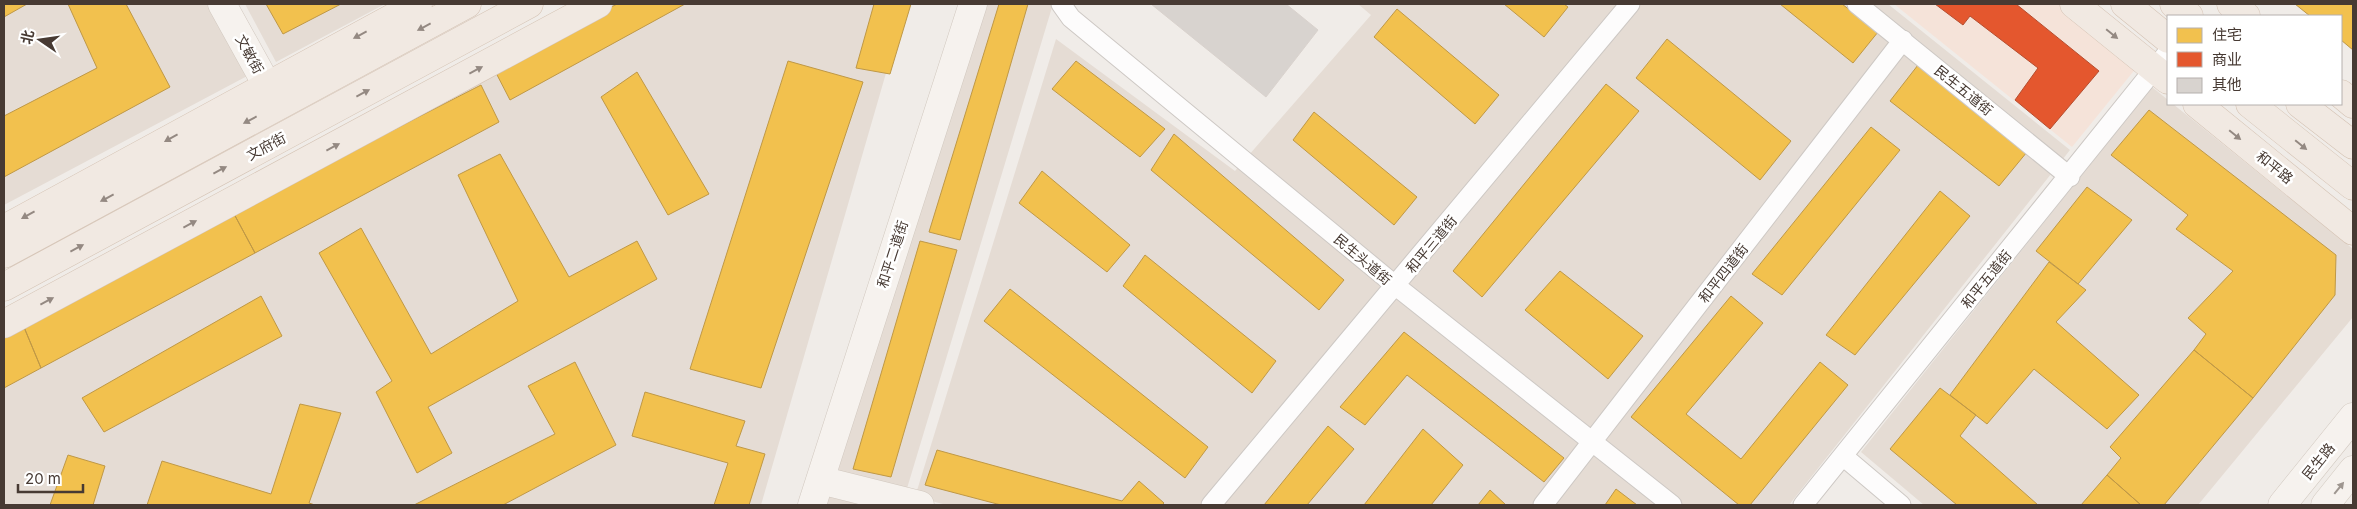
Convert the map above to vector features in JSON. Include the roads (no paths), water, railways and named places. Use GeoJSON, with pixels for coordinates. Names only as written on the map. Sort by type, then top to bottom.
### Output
{"type":"FeatureCollection","features":[{"type":"Feature","properties":{"kind":"main road"},"geometry":{"type":"LineString","coordinates":[[4,254],[273,95],[418,4]]}},
{"type":"Feature","properties":{"kind":"main road"},"geometry":{"type":"LineString","coordinates":[[4,229],[273,95],[467,4]]}},
{"type":"Feature","properties":{"kind":"main road","name":"文府街"},"geometry":{"type":"LineString","coordinates":[[4,288],[529,4]]}},
{"type":"Feature","properties":{"kind":"main road"},"geometry":{"type":"LineString","coordinates":[[4,324],[598,4]]}},
{"type":"Feature","properties":{"kind":"main road"},"geometry":{"type":"LineString","coordinates":[[2074,4],[2164,67]]}},
{"type":"Feature","properties":{"kind":"main road"},"geometry":{"type":"LineString","coordinates":[[2125,4],[2167,38]]}},
{"type":"Feature","properties":{"kind":"main road"},"geometry":{"type":"LineString","coordinates":[[2174,4],[2189,15]]}},
{"type":"Feature","properties":{"kind":"main road"},"geometry":{"type":"LineString","coordinates":[[2230,4],[2245,15]]}},
{"type":"Feature","properties":{"kind":"main road"},"geometry":{"type":"LineString","coordinates":[[2342,95],[2353,104]]}},
{"type":"Feature","properties":{"kind":"main road","name":"和平路"},"geometry":{"type":"LineString","coordinates":[[2198,105],[2353,231]]}},
{"type":"Feature","properties":{"kind":"main road"},"geometry":{"type":"LineString","coordinates":[[2251,105],[2353,186]]}},
{"type":"Feature","properties":{"kind":"main road"},"geometry":{"type":"LineString","coordinates":[[2301,105],[2353,145]]}},
{"type":"Feature","properties":{"kind":"street","name":"文敏街"},"geometry":{"type":"LineString","coordinates":[[222,4],[273,95]]}},
{"type":"Feature","properties":{"kind":"street","name":"和平二道街"},"geometry":{"type":"LineString","coordinates":[[812,505],[973,4]]}},
{"type":"Feature","properties":{"kind":"street","name":"民生头道街"},"geometry":{"type":"LineString","coordinates":[[1061,4],[1071,18],[1396,286],[1672,505]]}},
{"type":"Feature","properties":{"kind":"street","name":"和平三道街"},"geometry":{"type":"LineString","coordinates":[[1211,505],[1630,4]]}},
{"type":"Feature","properties":{"kind":"street","name":"民生五道街"},"geometry":{"type":"LineString","coordinates":[[1857,4],[2070,177]]}},
{"type":"Feature","properties":{"kind":"street"},"geometry":{"type":"LineString","coordinates":[[2191,15],[2201,4]]}},
{"type":"Feature","properties":{"kind":"street","name":"和平四道街"},"geometry":{"type":"LineString","coordinates":[[1543,505],[1903,40]]}},
{"type":"Feature","properties":{"kind":"street","name":"和平五道街"},"geometry":{"type":"LineString","coordinates":[[1803,505],[2070,177],[2164,67]]}},
{"type":"Feature","properties":{"kind":"street","name":"民生路"},"geometry":{"type":"LineString","coordinates":[[2282,505],[2353,417]]}},
{"type":"Feature","properties":{"kind":"street"},"geometry":{"type":"LineString","coordinates":[[1843,456],[1901,505]]}},
{"type":"Feature","properties":{"kind":"street"},"geometry":{"type":"LineString","coordinates":[[2325,505],[2353,470]]}},
{"type":"Feature","properties":{"kind":"street"},"geometry":{"type":"LineString","coordinates":[[820,480],[920,505]]}}]}
